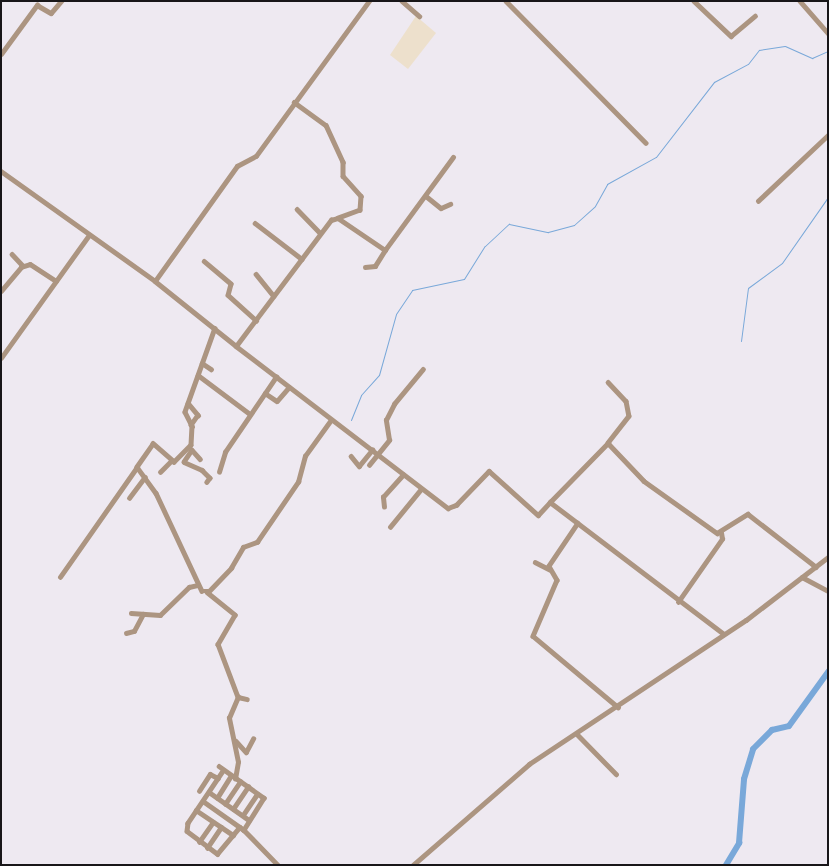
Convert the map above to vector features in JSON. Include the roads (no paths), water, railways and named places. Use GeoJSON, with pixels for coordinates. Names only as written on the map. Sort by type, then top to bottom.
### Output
{"type":"FeatureCollection","features":[{"type":"Feature","properties":{"kind":"street"},"geometry":{"type":"LineString","coordinates":[[1,54],[34,3],[51,14],[61,1]]}},
{"type":"Feature","properties":{"kind":"street"},"geometry":{"type":"LineString","coordinates":[[156,281],[237,166],[256,156],[369,1]]}},
{"type":"Feature","properties":{"kind":"street"},"geometry":{"type":"LineString","coordinates":[[402,1],[419,16]]}},
{"type":"Feature","properties":{"kind":"street"},"geometry":{"type":"LineString","coordinates":[[506,1],[646,143]]}},
{"type":"Feature","properties":{"kind":"street"},"geometry":{"type":"LineString","coordinates":[[694,1],[732,36],[755,16]]}},
{"type":"Feature","properties":{"kind":"street"},"geometry":{"type":"LineString","coordinates":[[800,1],[828,33]]}},
{"type":"Feature","properties":{"kind":"street"},"geometry":{"type":"LineString","coordinates":[[236,346],[320,233],[338,218],[360,210],[361,196],[342,176],[343,162],[326,125],[294,102]]}},
{"type":"Feature","properties":{"kind":"street"},"geometry":{"type":"LineString","coordinates":[[758,201],[828,135]]}},
{"type":"Feature","properties":{"kind":"street"},"geometry":{"type":"LineString","coordinates":[[365,267],[375,266],[453,157]]}},
{"type":"Feature","properties":{"kind":"street"},"geometry":{"type":"LineString","coordinates":[[1,171],[156,281],[371,452],[421,489],[452,508],[489,471],[538,515],[608,444],[629,416],[626,401],[608,382]]}},
{"type":"Feature","properties":{"kind":"street"},"geometry":{"type":"LineString","coordinates":[[426,196],[441,208],[450,204]]}},
{"type":"Feature","properties":{"kind":"street"},"geometry":{"type":"LineString","coordinates":[[297,209],[320,233]]}},
{"type":"Feature","properties":{"kind":"street"},"geometry":{"type":"LineString","coordinates":[[338,218],[385,250]]}},
{"type":"Feature","properties":{"kind":"street"},"geometry":{"type":"LineString","coordinates":[[255,222],[302,259]]}},
{"type":"Feature","properties":{"kind":"street"},"geometry":{"type":"LineString","coordinates":[[1,358],[89,235]]}},
{"type":"Feature","properties":{"kind":"street"},"geometry":{"type":"LineString","coordinates":[[12,254],[23,266]]}},
{"type":"Feature","properties":{"kind":"street"},"geometry":{"type":"LineString","coordinates":[[204,261],[231,284],[228,295],[256,320]]}},
{"type":"Feature","properties":{"kind":"street"},"geometry":{"type":"LineString","coordinates":[[1,291],[23,266],[30,264],[56,281]]}},
{"type":"Feature","properties":{"kind":"street"},"geometry":{"type":"LineString","coordinates":[[256,274],[274,296]]}},
{"type":"Feature","properties":{"kind":"street"},"geometry":{"type":"LineString","coordinates":[[207,482],[210,478],[202,470],[184,462],[191,448],[191,425],[184,417],[215,328]]}},
{"type":"Feature","properties":{"kind":"street"},"geometry":{"type":"LineString","coordinates":[[202,363],[211,369]]}},
{"type":"Feature","properties":{"kind":"street"},"geometry":{"type":"LineString","coordinates":[[369,466],[378,457],[389,440],[388,415],[423,369]]}},
{"type":"Feature","properties":{"kind":"street"},"geometry":{"type":"LineString","coordinates":[[198,375],[250,414]]}},
{"type":"Feature","properties":{"kind":"street"},"geometry":{"type":"LineString","coordinates":[[219,472],[225,452],[276,377]]}},
{"type":"Feature","properties":{"kind":"street"},"geometry":{"type":"LineString","coordinates":[[265,392],[277,401],[289,387]]}},
{"type":"Feature","properties":{"kind":"street"},"geometry":{"type":"LineString","coordinates":[[188,403],[198,415],[197,422],[191,425]]}},
{"type":"Feature","properties":{"kind":"street"},"geometry":{"type":"LineString","coordinates":[[207,592],[231,568],[243,547],[257,542],[298,482],[302,460],[331,420]]}},
{"type":"Feature","properties":{"kind":"street"},"geometry":{"type":"LineString","coordinates":[[60,577],[152,444],[171,461],[176,462],[191,448]]}},
{"type":"Feature","properties":{"kind":"street"},"geometry":{"type":"LineString","coordinates":[[608,444],[644,481],[721,533],[722,539],[678,602]]}},
{"type":"Feature","properties":{"kind":"street"},"geometry":{"type":"LineString","coordinates":[[191,448],[200,459]]}},
{"type":"Feature","properties":{"kind":"street"},"geometry":{"type":"LineString","coordinates":[[351,456],[357,467],[371,452]]}},
{"type":"Feature","properties":{"kind":"street"},"geometry":{"type":"LineString","coordinates":[[160,472],[171,461]]}},
{"type":"Feature","properties":{"kind":"street"},"geometry":{"type":"LineString","coordinates":[[137,466],[145,477],[198,585],[235,614],[218,644],[238,697],[229,718],[235,740],[233,777],[217,798]]}},
{"type":"Feature","properties":{"kind":"street"},"geometry":{"type":"LineString","coordinates":[[384,507],[382,497],[403,475]]}},
{"type":"Feature","properties":{"kind":"street"},"geometry":{"type":"LineString","coordinates":[[129,498],[145,477]]}},
{"type":"Feature","properties":{"kind":"street"},"geometry":{"type":"LineString","coordinates":[[390,527],[421,489]]}},
{"type":"Feature","properties":{"kind":"street"},"geometry":{"type":"LineString","coordinates":[[550,502],[678,602],[724,634]]}},
{"type":"Feature","properties":{"kind":"street"},"geometry":{"type":"LineString","coordinates":[[721,533],[740,516],[748,514],[816,567]]}},
{"type":"Feature","properties":{"kind":"street"},"geometry":{"type":"LineString","coordinates":[[549,569],[578,523]]}},
{"type":"Feature","properties":{"kind":"street"},"geometry":{"type":"LineString","coordinates":[[413,865],[506,781],[724,634],[828,557]]}},
{"type":"Feature","properties":{"kind":"street"},"geometry":{"type":"LineString","coordinates":[[536,562],[549,569],[557,580],[541,609],[534,638],[618,707]]}},
{"type":"Feature","properties":{"kind":"street"},"geometry":{"type":"LineString","coordinates":[[802,577],[828,591]]}},
{"type":"Feature","properties":{"kind":"street"},"geometry":{"type":"LineString","coordinates":[[131,613],[160,615],[189,586],[198,585]]}},
{"type":"Feature","properties":{"kind":"street"},"geometry":{"type":"LineString","coordinates":[[126,633],[136,629],[143,614]]}},
{"type":"Feature","properties":{"kind":"street"},"geometry":{"type":"LineString","coordinates":[[238,697],[247,699]]}},
{"type":"Feature","properties":{"kind":"street"},"geometry":{"type":"LineString","coordinates":[[577,734],[616,774]]}},
{"type":"Feature","properties":{"kind":"street"},"geometry":{"type":"LineString","coordinates":[[235,740],[246,752],[253,739]]}},
{"type":"Feature","properties":{"kind":"street"},"geometry":{"type":"LineString","coordinates":[[218,766],[264,798],[250,820],[233,835],[218,854],[199,842],[188,831],[196,810],[223,771]]}},
{"type":"Feature","properties":{"kind":"street"},"geometry":{"type":"LineString","coordinates":[[200,792],[210,774],[218,778]]}},
{"type":"Feature","properties":{"kind":"street"},"geometry":{"type":"LineString","coordinates":[[225,804],[240,782]]}},
{"type":"Feature","properties":{"kind":"street"},"geometry":{"type":"LineString","coordinates":[[233,808],[248,787]]}},
{"type":"Feature","properties":{"kind":"street"},"geometry":{"type":"LineString","coordinates":[[209,792],[250,820]]}},
{"type":"Feature","properties":{"kind":"street"},"geometry":{"type":"LineString","coordinates":[[243,815],[257,794]]}},
{"type":"Feature","properties":{"kind":"street"},"geometry":{"type":"LineString","coordinates":[[203,801],[242,828],[278,865]]}},
{"type":"Feature","properties":{"kind":"street"},"geometry":{"type":"LineString","coordinates":[[196,810],[233,835]]}},
{"type":"Feature","properties":{"kind":"street"},"geometry":{"type":"LineString","coordinates":[[199,842],[213,822]]}},
{"type":"Feature","properties":{"kind":"street"},"geometry":{"type":"LineString","coordinates":[[207,848],[221,827]]}},
{"type":"Feature","properties":{"kind":"waterway"},"geometry":{"type":"LineString","coordinates":[[351,420],[361,395],[379,375],[396,314],[412,290],[464,279],[485,246],[509,224],[548,232],[574,225],[595,206],[607,184],[656,157],[714,82],[748,64],[759,50],[785,46],[812,58],[828,51]]}},
{"type":"Feature","properties":{"kind":"waterway"},"geometry":{"type":"LineString","coordinates":[[741,341],[748,288],[782,263],[828,197]]}},
{"type":"Feature","properties":{"kind":"waterway"},"geometry":{"type":"LineString","coordinates":[[726,865],[739,843],[744,779],[753,749],[772,730],[789,726],[828,672]]}}]}
